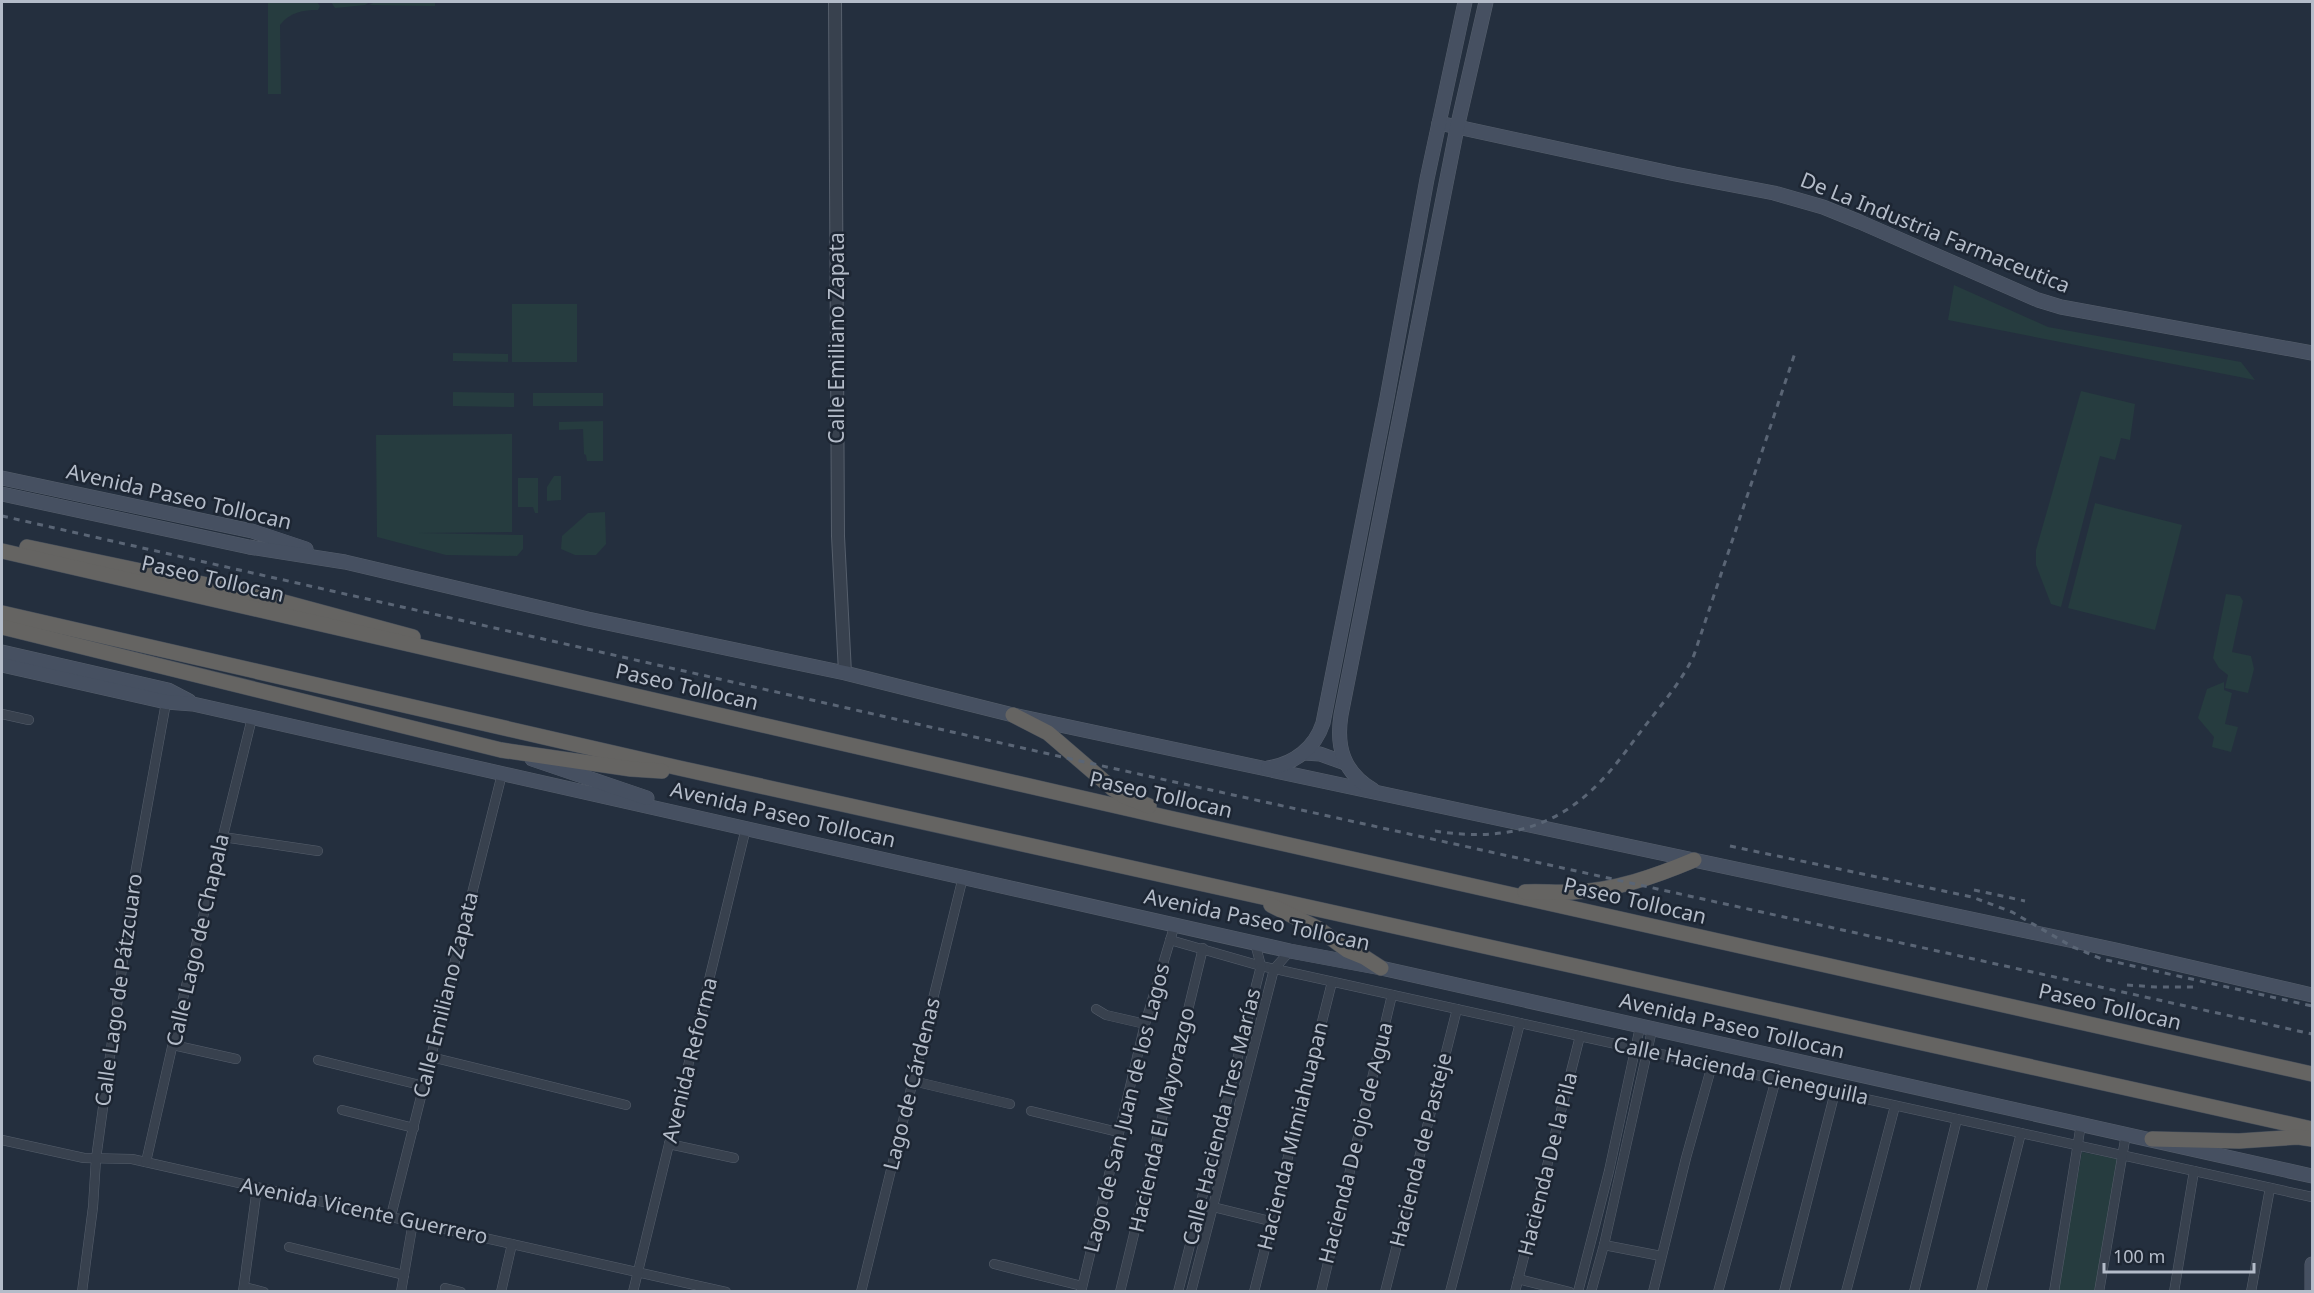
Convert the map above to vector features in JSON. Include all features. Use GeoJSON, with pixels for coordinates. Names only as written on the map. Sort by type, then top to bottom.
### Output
{"type":"FeatureCollection","features":[{"type":"Feature","properties":{"kind":"highway"},"geometry":{"type":"LineString","coordinates":[[2,542],[266,597],[394,631],[416,638],[442,653]]}},
{"type":"Feature","properties":{"kind":"highway","name":"Paseo Tollocan"},"geometry":{"type":"LineString","coordinates":[[2,551],[1169,818],[2313,1074]]}},
{"type":"Feature","properties":{"kind":"highway"},"geometry":{"type":"LineString","coordinates":[[2,613],[680,768],[2313,1129]]}},
{"type":"Feature","properties":{"kind":"highway"},"geometry":{"type":"LineString","coordinates":[[2,627],[501,750],[631,769],[665,771],[680,768]]}},
{"type":"Feature","properties":{"kind":"highway"},"geometry":{"type":"LineString","coordinates":[[1013,715],[1048,733],[1113,789],[1124,796],[1158,809],[1169,818]]}},
{"type":"Feature","properties":{"kind":"highway"},"geometry":{"type":"LineString","coordinates":[[1502,893],[1596,890],[1665,872],[1694,860]]}},
{"type":"Feature","properties":{"kind":"highway"},"geometry":{"type":"LineString","coordinates":[[1244,892],[1319,929],[1342,946],[1381,968]]}},
{"type":"Feature","properties":{"kind":"highway"},"geometry":{"type":"LineString","coordinates":[[2152,1139],[2239,1141],[2298,1137],[2313,1139]]}},
{"type":"Feature","properties":{"kind":"main road"},"geometry":{"type":"LineString","coordinates":[[1258,768],[1284,765],[1304,753],[1320,733],[1356,558],[1439,123],[1465,2]]}},
{"type":"Feature","properties":{"kind":"main road"},"geometry":{"type":"LineString","coordinates":[[1377,792],[1367,786],[1345,763],[1338,743],[1339,729],[1354,640],[1404,403],[1457,128],[1486,2]]}},
{"type":"Feature","properties":{"kind":"main road","name":"De La Industria Farmaceutica"},"geometry":{"type":"LineString","coordinates":[[1439,123],[1774,193],[1823,207],[2038,300],[2061,307],[2313,353]]}},
{"type":"Feature","properties":{"kind":"main road","name":"Avenida Paseo Tollocan"},"geometry":{"type":"LineString","coordinates":[[2,478],[252,531],[345,562]]}},
{"type":"Feature","properties":{"kind":"main road","name":"Avenida Paseo Tollocan"},"geometry":{"type":"LineString","coordinates":[[2,494],[249,547],[345,562],[588,619],[845,674],[1013,715],[2116,950],[2313,995]]}},
{"type":"Feature","properties":{"kind":"main road","name":"Avenida Paseo Tollocan"},"geometry":{"type":"LineString","coordinates":[[2,652],[252,718],[679,812],[1290,951],[1381,968],[1646,1029],[2313,1176]]}},
{"type":"Feature","properties":{"kind":"main road","name":"Avenida Paseo Tollocan"},"geometry":{"type":"LineString","coordinates":[[2,665],[167,696]]}},
{"type":"Feature","properties":{"kind":"main road"},"geometry":{"type":"LineString","coordinates":[[501,750],[631,792],[679,812]]}},
{"type":"Feature","properties":{"kind":"main road"},"geometry":{"type":"LineString","coordinates":[[1304,753],[1320,754],[1345,763]]}},
{"type":"Feature","properties":{"kind":"main road"},"geometry":{"type":"LineString","coordinates":[[2312,1292],[2313,1264]]}},
{"type":"Feature","properties":{"kind":"street","name":"Calle Emiliano Zapata"},"geometry":{"type":"LineString","coordinates":[[835,2],[838,536],[845,674]]}},
{"type":"Feature","properties":{"kind":"street"},"geometry":{"type":"LineString","coordinates":[[1387,398],[1404,403]]}},
{"type":"Feature","properties":{"kind":"street"},"geometry":{"type":"LineString","coordinates":[[1356,558],[1370,561]]}},
{"type":"Feature","properties":{"kind":"street"},"geometry":{"type":"LineString","coordinates":[[1340,636],[1354,640]]}},
{"type":"Feature","properties":{"kind":"street","name":"Calle Lago de Pátzcuaro"},"geometry":{"type":"LineString","coordinates":[[82,1292],[93,1207],[96,1159],[134,880],[167,696]]}},
{"type":"Feature","properties":{"kind":"street"},"geometry":{"type":"LineString","coordinates":[[2,714],[29,720]]}},
{"type":"Feature","properties":{"kind":"street","name":"Calle Lago de Chapala"},"geometry":{"type":"LineString","coordinates":[[146,1162],[252,718]]}},
{"type":"Feature","properties":{"kind":"street","name":"Calle Emiliano Zapata"},"geometry":{"type":"LineString","coordinates":[[391,1216],[502,774]]}},
{"type":"Feature","properties":{"kind":"street","name":"Avenida Reforma"},"geometry":{"type":"LineString","coordinates":[[633,1292],[746,828]]}},
{"type":"Feature","properties":{"kind":"street"},"geometry":{"type":"LineString","coordinates":[[223,837],[318,851]]}},
{"type":"Feature","properties":{"kind":"street","name":"Lago de Cárdenas"},"geometry":{"type":"LineString","coordinates":[[861,1292],[963,877]]}},
{"type":"Feature","properties":{"kind":"street","name":"Lago de San Juan de los Lagos"},"geometry":{"type":"LineString","coordinates":[[1081,1289],[1145,1024],[1175,924]]}},
{"type":"Feature","properties":{"kind":"street","name":"Calle Hacienda Cieneguilla"},"geometry":{"type":"LineString","coordinates":[[1170,940],[1274,969],[2313,1197]]}},
{"type":"Feature","properties":{"kind":"street","name":"Calle Hacienda Tres Marías"},"geometry":{"type":"LineString","coordinates":[[1178,1292],[1261,966],[1255,943]]}},
{"type":"Feature","properties":{"kind":"street","name":"Hacienda El Mayorazgo"},"geometry":{"type":"LineString","coordinates":[[1120,1292],[1203,948]]}},
{"type":"Feature","properties":{"kind":"street","name":"Calle Hacienda Tres Marías"},"geometry":{"type":"LineString","coordinates":[[1191,1292],[1274,969],[1290,951]]}},
{"type":"Feature","properties":{"kind":"street","name":"Hacienda Mimiahuapan"},"geometry":{"type":"LineString","coordinates":[[1254,1292],[1270,1221],[1332,982]]}},
{"type":"Feature","properties":{"kind":"street","name":"Hacienda De ojo de Agua"},"geometry":{"type":"LineString","coordinates":[[1320,1292],[1392,995]]}},
{"type":"Feature","properties":{"kind":"street"},"geometry":{"type":"LineString","coordinates":[[1096,1009],[1107,1015],[1145,1024]]}},
{"type":"Feature","properties":{"kind":"street","name":"Hacienda de Pasteje"},"geometry":{"type":"LineString","coordinates":[[1385,1292],[1457,1009]]}},
{"type":"Feature","properties":{"kind":"street"},"geometry":{"type":"LineString","coordinates":[[1450,1292],[1520,1023]]}},
{"type":"Feature","properties":{"kind":"street"},"geometry":{"type":"LineString","coordinates":[[1578,1292],[1637,1049],[1646,1029]]}},
{"type":"Feature","properties":{"kind":"street"},"geometry":{"type":"LineString","coordinates":[[1591,1292],[1604,1245],[1648,1051],[1646,1029]]}},
{"type":"Feature","properties":{"kind":"street","name":"Hacienda De la Pila"},"geometry":{"type":"LineString","coordinates":[[1515,1292],[1580,1036]]}},
{"type":"Feature","properties":{"kind":"street"},"geometry":{"type":"LineString","coordinates":[[173,1045],[236,1059]]}},
{"type":"Feature","properties":{"kind":"street"},"geometry":{"type":"LineString","coordinates":[[431,1057],[626,1105]]}},
{"type":"Feature","properties":{"kind":"street"},"geometry":{"type":"LineString","coordinates":[[318,1060],[424,1086]]}},
{"type":"Feature","properties":{"kind":"street"},"geometry":{"type":"LineString","coordinates":[[1653,1292],[1712,1065]]}},
{"type":"Feature","properties":{"kind":"street"},"geometry":{"type":"LineString","coordinates":[[1718,1292],[1776,1079]]}},
{"type":"Feature","properties":{"kind":"street"},"geometry":{"type":"LineString","coordinates":[[913,1081],[1010,1104]]}},
{"type":"Feature","properties":{"kind":"street"},"geometry":{"type":"LineString","coordinates":[[1784,1292],[1835,1092]]}},
{"type":"Feature","properties":{"kind":"street"},"geometry":{"type":"LineString","coordinates":[[1846,1292],[1895,1106]]}},
{"type":"Feature","properties":{"kind":"street"},"geometry":{"type":"LineString","coordinates":[[342,1110],[414,1128]]}},
{"type":"Feature","properties":{"kind":"street"},"geometry":{"type":"LineString","coordinates":[[1031,1111],[1118,1132]]}},
{"type":"Feature","properties":{"kind":"street"},"geometry":{"type":"LineString","coordinates":[[1223,1115],[1236,1118]]}},
{"type":"Feature","properties":{"kind":"street"},"geometry":{"type":"LineString","coordinates":[[1914,1292],[1957,1119]]}},
{"type":"Feature","properties":{"kind":"street"},"geometry":{"type":"LineString","coordinates":[[2054,1292],[2081,1124]]}},
{"type":"Feature","properties":{"kind":"street"},"geometry":{"type":"LineString","coordinates":[[2095,1149],[2100,1129]]}},
{"type":"Feature","properties":{"kind":"street"},"geometry":{"type":"LineString","coordinates":[[1981,1292],[2021,1133]]}},
{"type":"Feature","properties":{"kind":"street"},"geometry":{"type":"LineString","coordinates":[[2099,1292],[2126,1134]]}},
{"type":"Feature","properties":{"kind":"street","name":"Avenida Vicente Guerrero"},"geometry":{"type":"LineString","coordinates":[[2,1140],[63,1154],[96,1159],[120,1157],[146,1162],[726,1292]]}},
{"type":"Feature","properties":{"kind":"street"},"geometry":{"type":"LineString","coordinates":[[669,1144],[734,1158]]}},
{"type":"Feature","properties":{"kind":"street"},"geometry":{"type":"LineString","coordinates":[[1609,1171],[1620,1173]]}},
{"type":"Feature","properties":{"kind":"street"},"geometry":{"type":"LineString","coordinates":[[2174,1292],[2194,1171]]}},
{"type":"Feature","properties":{"kind":"street"},"geometry":{"type":"LineString","coordinates":[[257,1188],[244,1289],[264,1292]]}},
{"type":"Feature","properties":{"kind":"street"},"geometry":{"type":"LineString","coordinates":[[2251,1292],[2270,1188]]}},
{"type":"Feature","properties":{"kind":"street"},"geometry":{"type":"LineString","coordinates":[[1213,1207],[1270,1221]]}},
{"type":"Feature","properties":{"kind":"street"},"geometry":{"type":"LineString","coordinates":[[401,1292],[413,1222]]}},
{"type":"Feature","properties":{"kind":"street"},"geometry":{"type":"LineString","coordinates":[[501,1292],[512,1244]]}},
{"type":"Feature","properties":{"kind":"street"},"geometry":{"type":"LineString","coordinates":[[1604,1245],[1661,1256]]}},
{"type":"Feature","properties":{"kind":"street"},"geometry":{"type":"LineString","coordinates":[[289,1247],[404,1275]]}},
{"type":"Feature","properties":{"kind":"street"},"geometry":{"type":"LineString","coordinates":[[994,1264],[1081,1289]]}},
{"type":"Feature","properties":{"kind":"street"},"geometry":{"type":"LineString","coordinates":[[1184,1266],[1197,1269]]}},
{"type":"Feature","properties":{"kind":"street"},"geometry":{"type":"LineString","coordinates":[[1518,1279],[1570,1292]]}},
{"type":"Feature","properties":{"kind":"street"},"geometry":{"type":"LineString","coordinates":[[445,1288],[461,1292]]}},
{"type":"Feature","properties":{"kind":"green space"},"geometry":{"type":"Polygon","coordinates":[[[268,2],[317,2],[320,6],[318,10],[302,11],[292,15],[280,25],[281,94],[268,94],[268,2]]]}},
{"type":"Feature","properties":{"kind":"green space"},"geometry":{"type":"Polygon","coordinates":[[[331,2],[370,2],[365,5],[335,8],[331,2]]]}},
{"type":"Feature","properties":{"kind":"green space"},"geometry":{"type":"Polygon","coordinates":[[[375,2],[435,2],[435,6],[369,5],[375,2]]]}},
{"type":"Feature","properties":{"kind":"green space"},"geometry":{"type":"Polygon","coordinates":[[[1954,285],[2048,327],[2241,362],[2255,380],[1948,320],[1954,285]]]}},
{"type":"Feature","properties":{"kind":"green space"},"geometry":{"type":"Polygon","coordinates":[[[512,304],[577,304],[577,362],[512,362],[512,304]]]}},
{"type":"Feature","properties":{"kind":"green space"},"geometry":{"type":"Polygon","coordinates":[[[453,353],[508,354],[508,362],[453,361],[453,353]]]}},
{"type":"Feature","properties":{"kind":"green space"},"geometry":{"type":"Polygon","coordinates":[[[2081,391],[2135,404],[2130,440],[2121,438],[2115,460],[2100,456],[2061,607],[2051,604],[2036,565],[2036,550],[2081,391]]]}},
{"type":"Feature","properties":{"kind":"green space"},"geometry":{"type":"Polygon","coordinates":[[[453,392],[514,393],[514,407],[453,406],[453,392]]]}},
{"type":"Feature","properties":{"kind":"green space"},"geometry":{"type":"Polygon","coordinates":[[[533,393],[603,393],[603,406],[533,406],[533,393]]]}},
{"type":"Feature","properties":{"kind":"green space"},"geometry":{"type":"Polygon","coordinates":[[[603,421],[603,461],[587,461],[584,454],[583,429],[559,430],[559,422],[603,421]]]}},
{"type":"Feature","properties":{"kind":"green space"},"geometry":{"type":"Polygon","coordinates":[[[512,434],[512,532],[419,533],[523,535],[523,549],[517,556],[446,555],[377,537],[376,435],[512,434]]]}},
{"type":"Feature","properties":{"kind":"green space"},"geometry":{"type":"Polygon","coordinates":[[[554,476],[561,476],[561,500],[547,501],[547,487],[554,476]]]}},
{"type":"Feature","properties":{"kind":"green space"},"geometry":{"type":"Polygon","coordinates":[[[518,478],[538,478],[538,513],[535,513],[533,507],[518,507],[518,478]]]}},
{"type":"Feature","properties":{"kind":"green space"},"geometry":{"type":"Polygon","coordinates":[[[2095,503],[2182,525],[2155,630],[2068,608],[2095,503]]]}},
{"type":"Feature","properties":{"kind":"green space"},"geometry":{"type":"Polygon","coordinates":[[[605,512],[606,544],[596,555],[575,555],[561,549],[562,536],[588,513],[605,512]]]}},
{"type":"Feature","properties":{"kind":"green space"},"geometry":{"type":"Polygon","coordinates":[[[2226,594],[2240,596],[2243,601],[2232,652],[2251,656],[2254,669],[2248,693],[2225,688],[2228,675],[2219,668],[2213,658],[2226,594]]]}},
{"type":"Feature","properties":{"kind":"green space"},"geometry":{"type":"Polygon","coordinates":[[[2224,682],[2224,690],[2232,693],[2225,724],[2238,727],[2231,752],[2212,747],[2214,737],[2198,718],[2207,689],[2224,682]]]}},
{"type":"Feature","properties":{"kind":"green space"},"geometry":{"type":"Polygon","coordinates":[[[2082,1152],[2118,1159],[2095,1291],[2057,1292],[2082,1152]]]}},
{"type":"Feature","properties":{"kind":"railway"},"geometry":{"type":"LineString","coordinates":[[1435,831],[1458,834],[1502,833],[1544,822],[1563,812],[1605,777],[1670,694],[1694,655],[1795,353]]}},
{"type":"Feature","properties":{"kind":"railway"},"geometry":{"type":"LineString","coordinates":[[2,516],[1080,761],[2312,1034]]}},
{"type":"Feature","properties":{"kind":"railway"},"geometry":{"type":"LineString","coordinates":[[1730,846],[1972,897],[2012,912],[2073,947],[2102,959],[2312,1006]]}},
{"type":"Feature","properties":{"kind":"railway"},"geometry":{"type":"LineString","coordinates":[[1974,890],[2025,901]]}},
{"type":"Feature","properties":{"kind":"railway"},"geometry":{"type":"LineString","coordinates":[[2127,985],[2199,987]]}}]}
